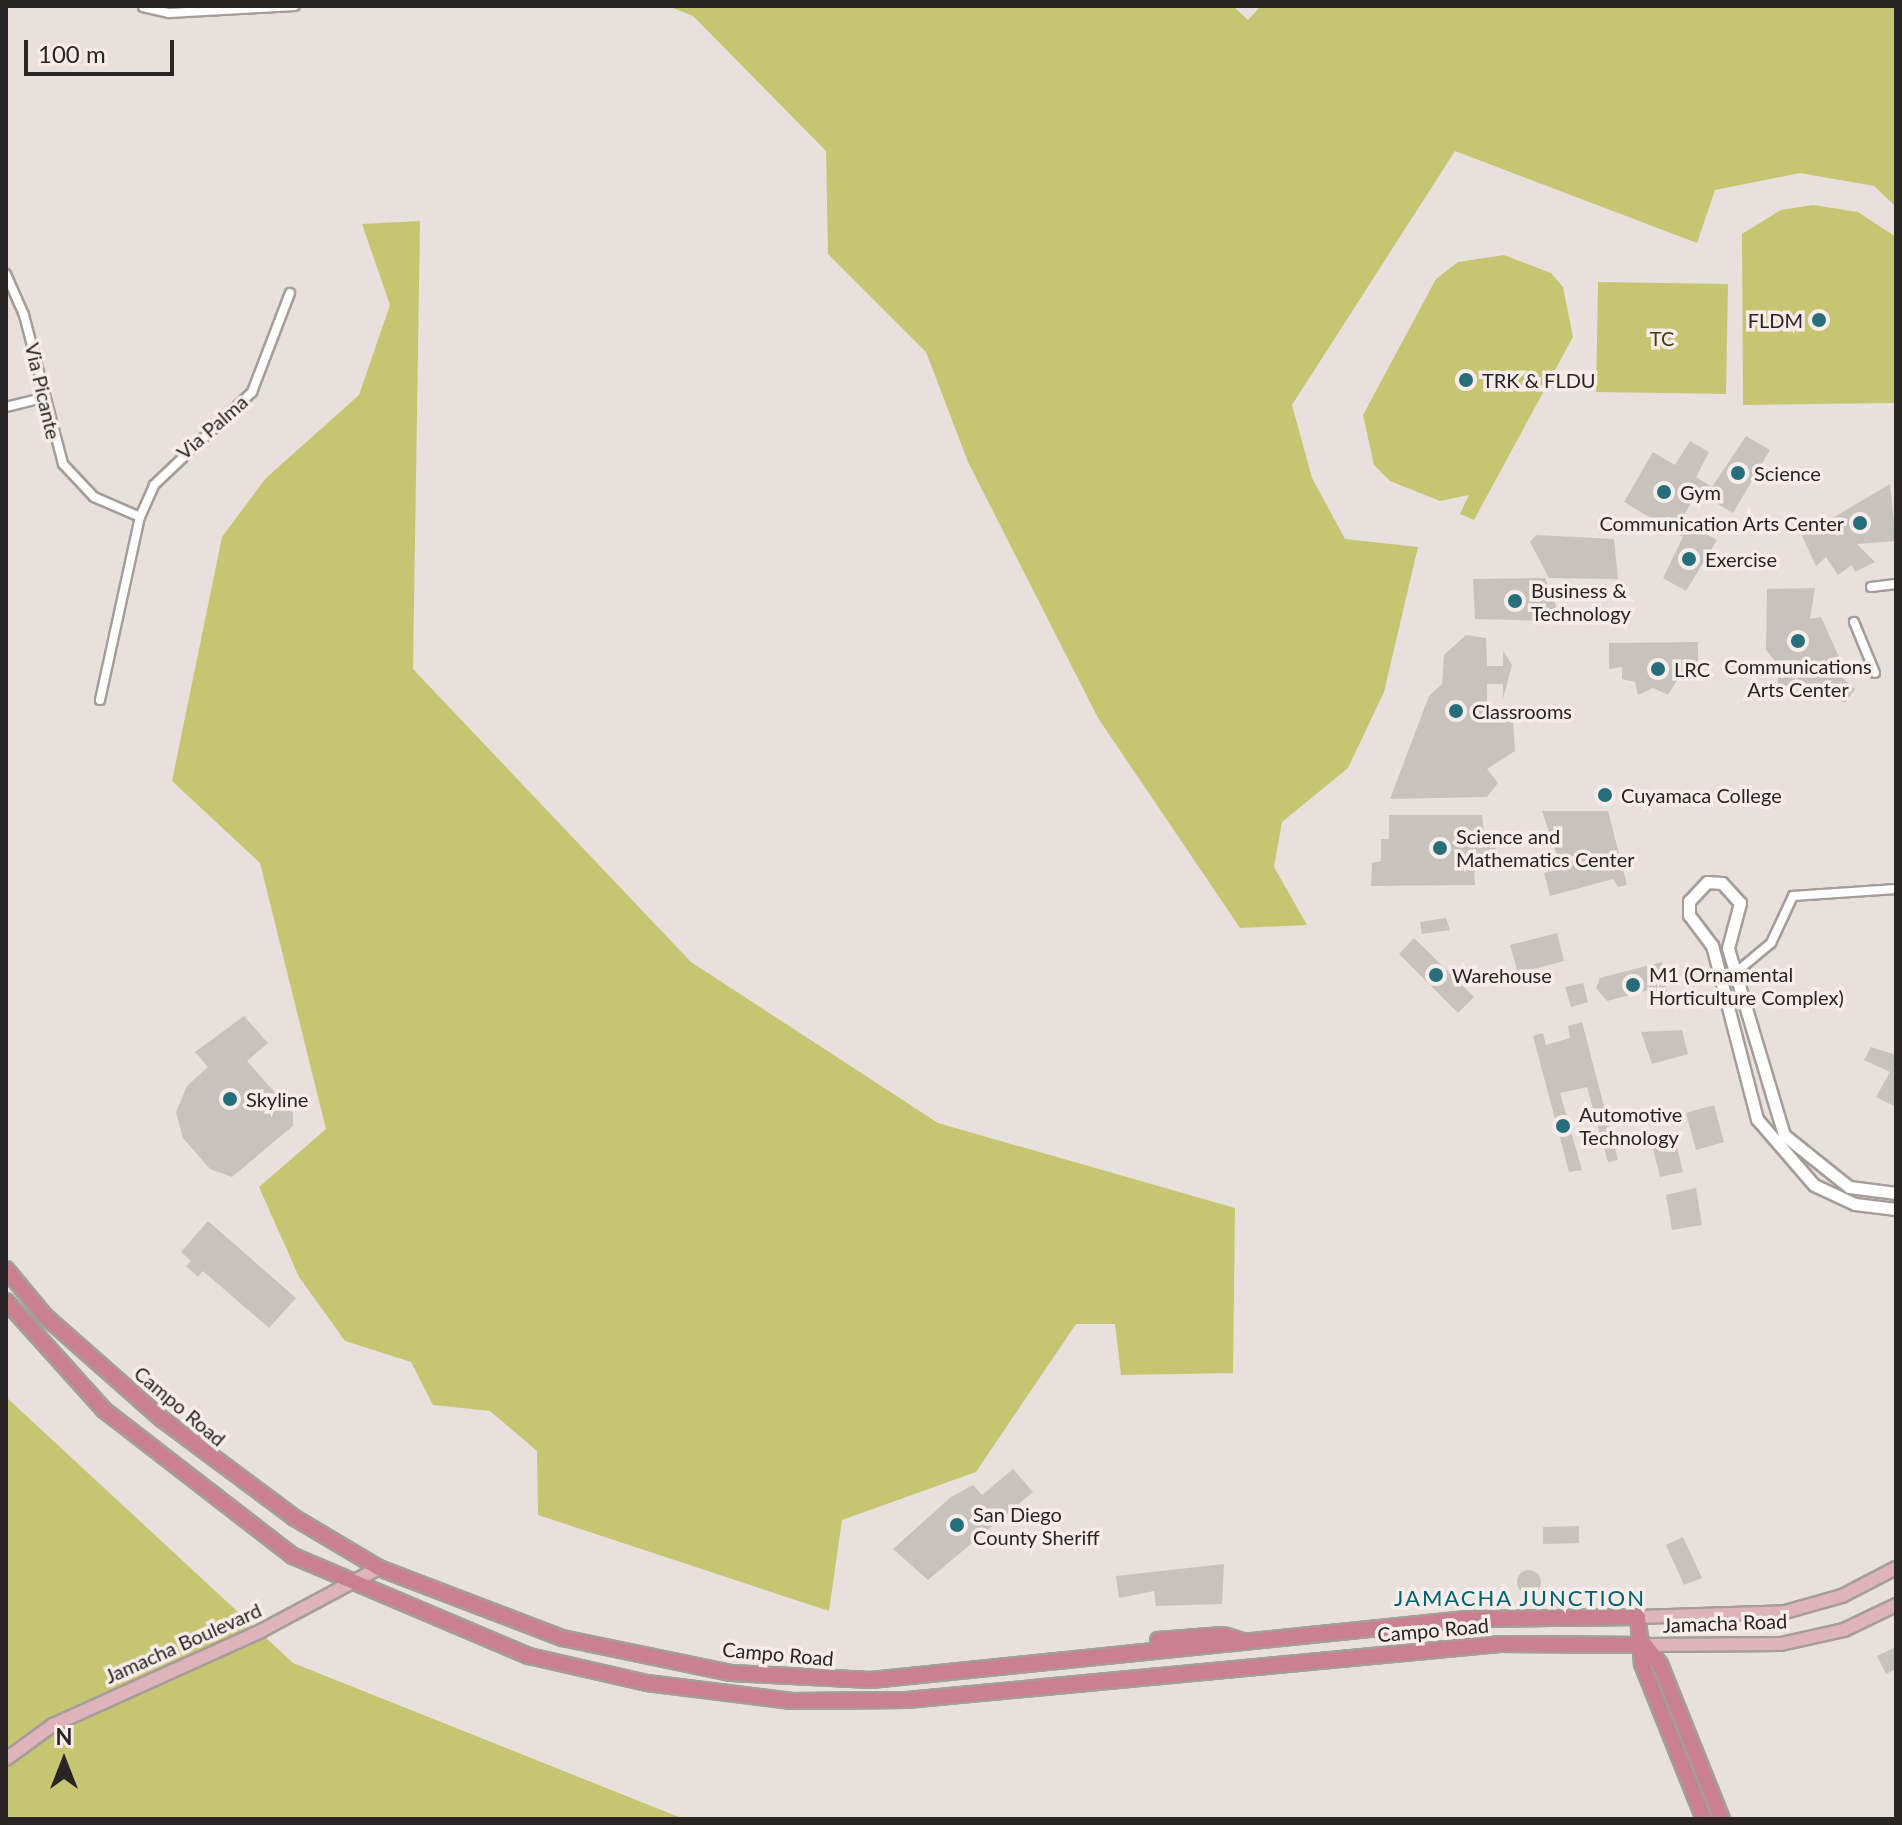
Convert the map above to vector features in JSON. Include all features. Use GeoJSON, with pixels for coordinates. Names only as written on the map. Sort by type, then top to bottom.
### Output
{"type":"FeatureCollection","features":[{"type":"Feature","properties":{"kind":"highway","name":"Campo Road"},"geometry":{"type":"LineString","coordinates":[[6,1269],[45,1316],[162,1419],[295,1518],[379,1568],[562,1638],[731,1673],[871,1680],[1254,1644],[1467,1619],[1638,1617]]}},
{"type":"Feature","properties":{"kind":"highway","name":"Campo Road"},"geometry":{"type":"LineString","coordinates":[[6,1301],[82,1389],[136,1438],[293,1556],[347,1584],[529,1656],[647,1683],[792,1701],[907,1700],[1499,1644],[1645,1645]]}},
{"type":"Feature","properties":{"kind":"highway"},"geometry":{"type":"LineString","coordinates":[[1638,1617],[1645,1645],[1642,1664],[1704,1819]]}},
{"type":"Feature","properties":{"kind":"highway"},"geometry":{"type":"LineString","coordinates":[[1158,1640],[1223,1635],[1254,1644]]}},
{"type":"Feature","properties":{"kind":"highway"},"geometry":{"type":"LineString","coordinates":[[1645,1645],[1660,1664],[1722,1819]]}},
{"type":"Feature","properties":{"kind":"main road","name":"Jamacha Boulevard"},"geometry":{"type":"LineString","coordinates":[[6,1759],[53,1725],[379,1568]]}},
{"type":"Feature","properties":{"kind":"main road","name":"Jamacha Road"},"geometry":{"type":"LineString","coordinates":[[1638,1617],[1785,1612],[1842,1596],[1896,1568]]}},
{"type":"Feature","properties":{"kind":"main road","name":"Jamacha Road"},"geometry":{"type":"LineString","coordinates":[[1645,1645],[1781,1644],[1844,1630],[1896,1605]]}},
{"type":"Feature","properties":{"kind":"street"},"geometry":{"type":"LineString","coordinates":[[143,7],[169,13],[295,6]]}},
{"type":"Feature","properties":{"kind":"street","name":"Via Picante"},"geometry":{"type":"LineString","coordinates":[[6,274],[28,328],[41,398],[70,473],[104,503],[140,517]]}},
{"type":"Feature","properties":{"kind":"street","name":"Via Palma"},"geometry":{"type":"LineString","coordinates":[[100,700],[140,517],[172,462],[252,392],[290,293]]}},
{"type":"Feature","properties":{"kind":"street"},"geometry":{"type":"LineString","coordinates":[[6,407],[41,398]]}},
{"type":"Feature","properties":{"kind":"street"},"geometry":{"type":"LineString","coordinates":[[1871,587],[1896,584]]}},
{"type":"Feature","properties":{"kind":"street"},"geometry":{"type":"LineString","coordinates":[[1854,622],[1875,673]]}},
{"type":"Feature","properties":{"kind":"street"},"geometry":{"type":"LineString","coordinates":[[1896,1193],[1849,1187],[1784,1135],[1734,975],[1727,934],[1740,903],[1722,883],[1707,882],[1689,901],[1689,915],[1712,945],[1757,1119],[1775,1147],[1814,1185],[1855,1204],[1896,1209]]}},
{"type":"Feature","properties":{"kind":"street"},"geometry":{"type":"LineString","coordinates":[[1722,984],[1771,943],[1793,896],[1896,889]]}},
{"type":"Feature","properties":{"kind":"green space"},"geometry":{"type":"Polygon","coordinates":[[[668,6],[1233,6],[1248,20],[1261,6],[1896,6],[1896,207],[1874,186],[1800,173],[1715,190],[1697,243],[1455,151],[1292,405],[1312,478],[1345,539],[1418,547],[1384,692],[1348,768],[1282,822],[1274,867],[1307,925],[1240,928],[1098,718],[968,462],[926,352],[828,254],[826,151],[693,16],[668,6]]]}},
{"type":"Feature","properties":{"kind":"green space","name":"FLDM"},"geometry":{"type":"Polygon","coordinates":[[[1813,205],[1858,212],[1896,237],[1896,403],[1743,405],[1742,234],[1781,210],[1813,205]]]}},
{"type":"Feature","properties":{"kind":"green space"},"geometry":{"type":"Polygon","coordinates":[[[420,221],[413,669],[691,962],[938,1123],[1235,1208],[1233,1373],[1121,1375],[1115,1324],[1076,1324],[976,1472],[842,1520],[829,1611],[538,1515],[537,1451],[490,1411],[433,1405],[411,1362],[345,1341],[299,1277],[259,1187],[326,1129],[260,863],[172,781],[222,537],[266,478],[359,395],[390,305],[362,224],[420,221]]]}},
{"type":"Feature","properties":{"kind":"green space","name":"TRK & FLDU"},"geometry":{"type":"Polygon","coordinates":[[[1504,255],[1551,273],[1563,287],[1573,337],[1474,520],[1460,514],[1469,495],[1440,501],[1390,481],[1374,465],[1363,415],[1436,279],[1458,262],[1504,255]]]}},
{"type":"Feature","properties":{"kind":"green space","name":"TC"},"geometry":{"type":"Polygon","coordinates":[[[1598,282],[1728,284],[1726,394],[1596,392],[1598,282]]]}},
{"type":"Feature","properties":{"kind":"green space"},"geometry":{"type":"Polygon","coordinates":[[[6,1397],[293,1663],[684,1819],[6,1819],[6,1397]]]}},
{"type":"Feature","properties":{"kind":"building"},"geometry":{"type":"Polygon","coordinates":[[[1746,436],[1770,450],[1733,513],[1697,492],[1681,520],[1717,540],[1686,591],[1663,578],[1683,537],[1624,502],[1653,452],[1675,465],[1690,441],[1709,452],[1696,477],[1712,487],[1746,436]]]}},
{"type":"Feature","properties":{"kind":"building","name":"Communication Arts Center"},"geometry":{"type":"Polygon","coordinates":[[[1890,484],[1896,541],[1857,544],[1875,562],[1855,572],[1852,565],[1838,575],[1826,557],[1816,566],[1802,536],[1890,484]]]}},
{"type":"Feature","properties":{"kind":"building","name":"Business & Technology"},"geometry":{"type":"Polygon","coordinates":[[[1536,535],[1614,539],[1618,579],[1549,578],[1530,542],[1536,535]]]}},
{"type":"Feature","properties":{"kind":"building","name":"Business & Technology"},"geometry":{"type":"Polygon","coordinates":[[[1545,578],[1562,621],[1475,619],[1473,579],[1545,578]]]}},
{"type":"Feature","properties":{"kind":"building","name":"Communications Arts Center"},"geometry":{"type":"Polygon","coordinates":[[[1815,588],[1810,619],[1821,617],[1843,666],[1837,673],[1855,689],[1845,703],[1795,678],[1795,685],[1778,686],[1777,663],[1766,650],[1767,589],[1815,588]]]}},
{"type":"Feature","properties":{"kind":"building","name":"Classrooms"},"geometry":{"type":"Polygon","coordinates":[[[1466,635],[1486,638],[1487,666],[1503,666],[1503,651],[1512,665],[1503,699],[1503,684],[1487,684],[1487,705],[1513,720],[1515,751],[1487,769],[1498,783],[1487,797],[1390,799],[1429,696],[1442,684],[1444,655],[1466,635]]]}},
{"type":"Feature","properties":{"kind":"building","name":"LRC"},"geometry":{"type":"Polygon","coordinates":[[[1698,642],[1698,666],[1684,669],[1668,695],[1653,688],[1638,695],[1635,682],[1622,679],[1622,667],[1609,669],[1609,643],[1698,642]]]}},
{"type":"Feature","properties":{"kind":"building"},"geometry":{"type":"Polygon","coordinates":[[[1542,811],[1608,811],[1627,885],[1618,887],[1613,879],[1550,896],[1544,873],[1561,867],[1542,811]]]}},
{"type":"Feature","properties":{"kind":"building","name":"Science and Mathematics Center"},"geometry":{"type":"Polygon","coordinates":[[[1389,815],[1482,815],[1484,834],[1499,853],[1474,867],[1475,885],[1371,886],[1372,863],[1381,861],[1381,839],[1389,839],[1389,815]]]}},
{"type":"Feature","properties":{"kind":"building","name":"Warehouse"},"geometry":{"type":"Polygon","coordinates":[[[1446,918],[1450,930],[1422,934],[1420,922],[1446,918]]]}},
{"type":"Feature","properties":{"kind":"building"},"geometry":{"type":"Polygon","coordinates":[[[1557,933],[1564,961],[1518,973],[1510,945],[1557,933]]]}},
{"type":"Feature","properties":{"kind":"building","name":"Warehouse"},"geometry":{"type":"Polygon","coordinates":[[[1414,938],[1474,997],[1458,1013],[1399,954],[1414,938]]]}},
{"type":"Feature","properties":{"kind":"building","name":"M1 (Ornamental Horticulture Complex)"},"geometry":{"type":"Polygon","coordinates":[[[1662,962],[1668,999],[1653,989],[1607,1001],[1596,988],[1600,978],[1662,962]]]}},
{"type":"Feature","properties":{"kind":"building"},"geometry":{"type":"Polygon","coordinates":[[[1583,983],[1588,1002],[1571,1007],[1565,987],[1583,983]]]}},
{"type":"Feature","properties":{"kind":"building","name":"Skyline"},"geometry":{"type":"Polygon","coordinates":[[[244,1016],[268,1043],[247,1061],[293,1113],[293,1126],[232,1177],[210,1169],[183,1138],[176,1112],[187,1086],[208,1067],[195,1052],[244,1016]]]}},
{"type":"Feature","properties":{"kind":"building","name":"Automotive Technology"},"geometry":{"type":"Polygon","coordinates":[[[1582,1022],[1618,1160],[1608,1162],[1587,1087],[1560,1093],[1582,1170],[1569,1172],[1533,1036],[1543,1033],[1546,1045],[1570,1038],[1568,1026],[1582,1022]]]}},
{"type":"Feature","properties":{"kind":"building"},"geometry":{"type":"Polygon","coordinates":[[[1682,1030],[1688,1054],[1652,1064],[1641,1032],[1682,1030]]]}},
{"type":"Feature","properties":{"kind":"building"},"geometry":{"type":"Polygon","coordinates":[[[1871,1047],[1896,1055],[1896,1107],[1876,1097],[1890,1072],[1864,1060],[1871,1047]]]}},
{"type":"Feature","properties":{"kind":"building"},"geometry":{"type":"Polygon","coordinates":[[[1714,1105],[1724,1142],[1696,1150],[1686,1113],[1714,1105]]]}},
{"type":"Feature","properties":{"kind":"building"},"geometry":{"type":"Polygon","coordinates":[[[1675,1139],[1683,1172],[1660,1177],[1652,1145],[1675,1139]]]}},
{"type":"Feature","properties":{"kind":"building"},"geometry":{"type":"Polygon","coordinates":[[[1696,1188],[1702,1225],[1672,1230],[1666,1195],[1696,1188]]]}},
{"type":"Feature","properties":{"kind":"building"},"geometry":{"type":"Polygon","coordinates":[[[208,1221],[296,1298],[269,1328],[203,1271],[198,1277],[186,1266],[191,1261],[181,1252],[208,1221]]]}},
{"type":"Feature","properties":{"kind":"building","name":"San Diego County Sheriff"},"geometry":{"type":"Polygon","coordinates":[[[1013,1469],[1033,1492],[928,1580],[893,1549],[951,1497],[973,1485],[982,1495],[1013,1469]]]}},
{"type":"Feature","properties":{"kind":"building"},"geometry":{"type":"Polygon","coordinates":[[[1579,1526],[1579,1543],[1543,1544],[1543,1527],[1579,1526]]]}},
{"type":"Feature","properties":{"kind":"building"},"geometry":{"type":"Polygon","coordinates":[[[1683,1537],[1702,1578],[1684,1585],[1666,1545],[1683,1537]]]}},
{"type":"Feature","properties":{"kind":"building"},"geometry":{"type":"Polygon","coordinates":[[[1224,1564],[1222,1604],[1156,1606],[1154,1591],[1119,1598],[1116,1576],[1224,1564]]]}},
{"type":"Feature","properties":{"kind":"building"},"geometry":{"type":"Polygon","coordinates":[[[1529,1570],[1538,1573],[1541,1582],[1538,1591],[1529,1594],[1520,1591],[1517,1582],[1520,1573],[1529,1570]]]}},
{"type":"Feature","properties":{"kind":"building"},"geometry":{"type":"Polygon","coordinates":[[[1896,1647],[1896,1669],[1886,1674],[1877,1656],[1896,1647]]]}},
{"type":"Feature","properties":{"kind":"place","name":"FLDM"},"geometry":{"type":"Point","coordinates":[1819,320]}},
{"type":"Feature","properties":{"kind":"place","name":"TRK & FLDU"},"geometry":{"type":"Point","coordinates":[1466,380]}},
{"type":"Feature","properties":{"kind":"place","name":"Science"},"geometry":{"type":"Point","coordinates":[1738,473]}},
{"type":"Feature","properties":{"kind":"place","name":"Gym"},"geometry":{"type":"Point","coordinates":[1664,492]}},
{"type":"Feature","properties":{"kind":"place","name":"Communication Arts Center"},"geometry":{"type":"Point","coordinates":[1860,523]}},
{"type":"Feature","properties":{"kind":"place","name":"Exercise"},"geometry":{"type":"Point","coordinates":[1689,559]}},
{"type":"Feature","properties":{"kind":"place","name":"Business & Technology"},"geometry":{"type":"Point","coordinates":[1515,601]}},
{"type":"Feature","properties":{"kind":"place","name":"Communications Arts Center"},"geometry":{"type":"Point","coordinates":[1798,641]}},
{"type":"Feature","properties":{"kind":"place","name":"LRC"},"geometry":{"type":"Point","coordinates":[1658,669]}},
{"type":"Feature","properties":{"kind":"place","name":"Classrooms"},"geometry":{"type":"Point","coordinates":[1456,711]}},
{"type":"Feature","properties":{"kind":"place","name":"Cuyamaca College"},"geometry":{"type":"Point","coordinates":[1605,795]}},
{"type":"Feature","properties":{"kind":"place","name":"Science and Mathematics Center"},"geometry":{"type":"Point","coordinates":[1440,848]}},
{"type":"Feature","properties":{"kind":"place","name":"Warehouse"},"geometry":{"type":"Point","coordinates":[1436,975]}},
{"type":"Feature","properties":{"kind":"place","name":"M1 (Ornamental Horticulture Complex)"},"geometry":{"type":"Point","coordinates":[1633,985]}},
{"type":"Feature","properties":{"kind":"place","name":"Skyline"},"geometry":{"type":"Point","coordinates":[230,1099]}},
{"type":"Feature","properties":{"kind":"place","name":"Automotive Technology"},"geometry":{"type":"Point","coordinates":[1563,1126]}},
{"type":"Feature","properties":{"kind":"place","name":"San Diego County Sheriff"},"geometry":{"type":"Point","coordinates":[957,1525]}},
{"type":"Feature","properties":{"kind":"district","name":"JAMACHA JUNCTION"},"geometry":{"type":"Point","coordinates":[1520,1598]}}]}
